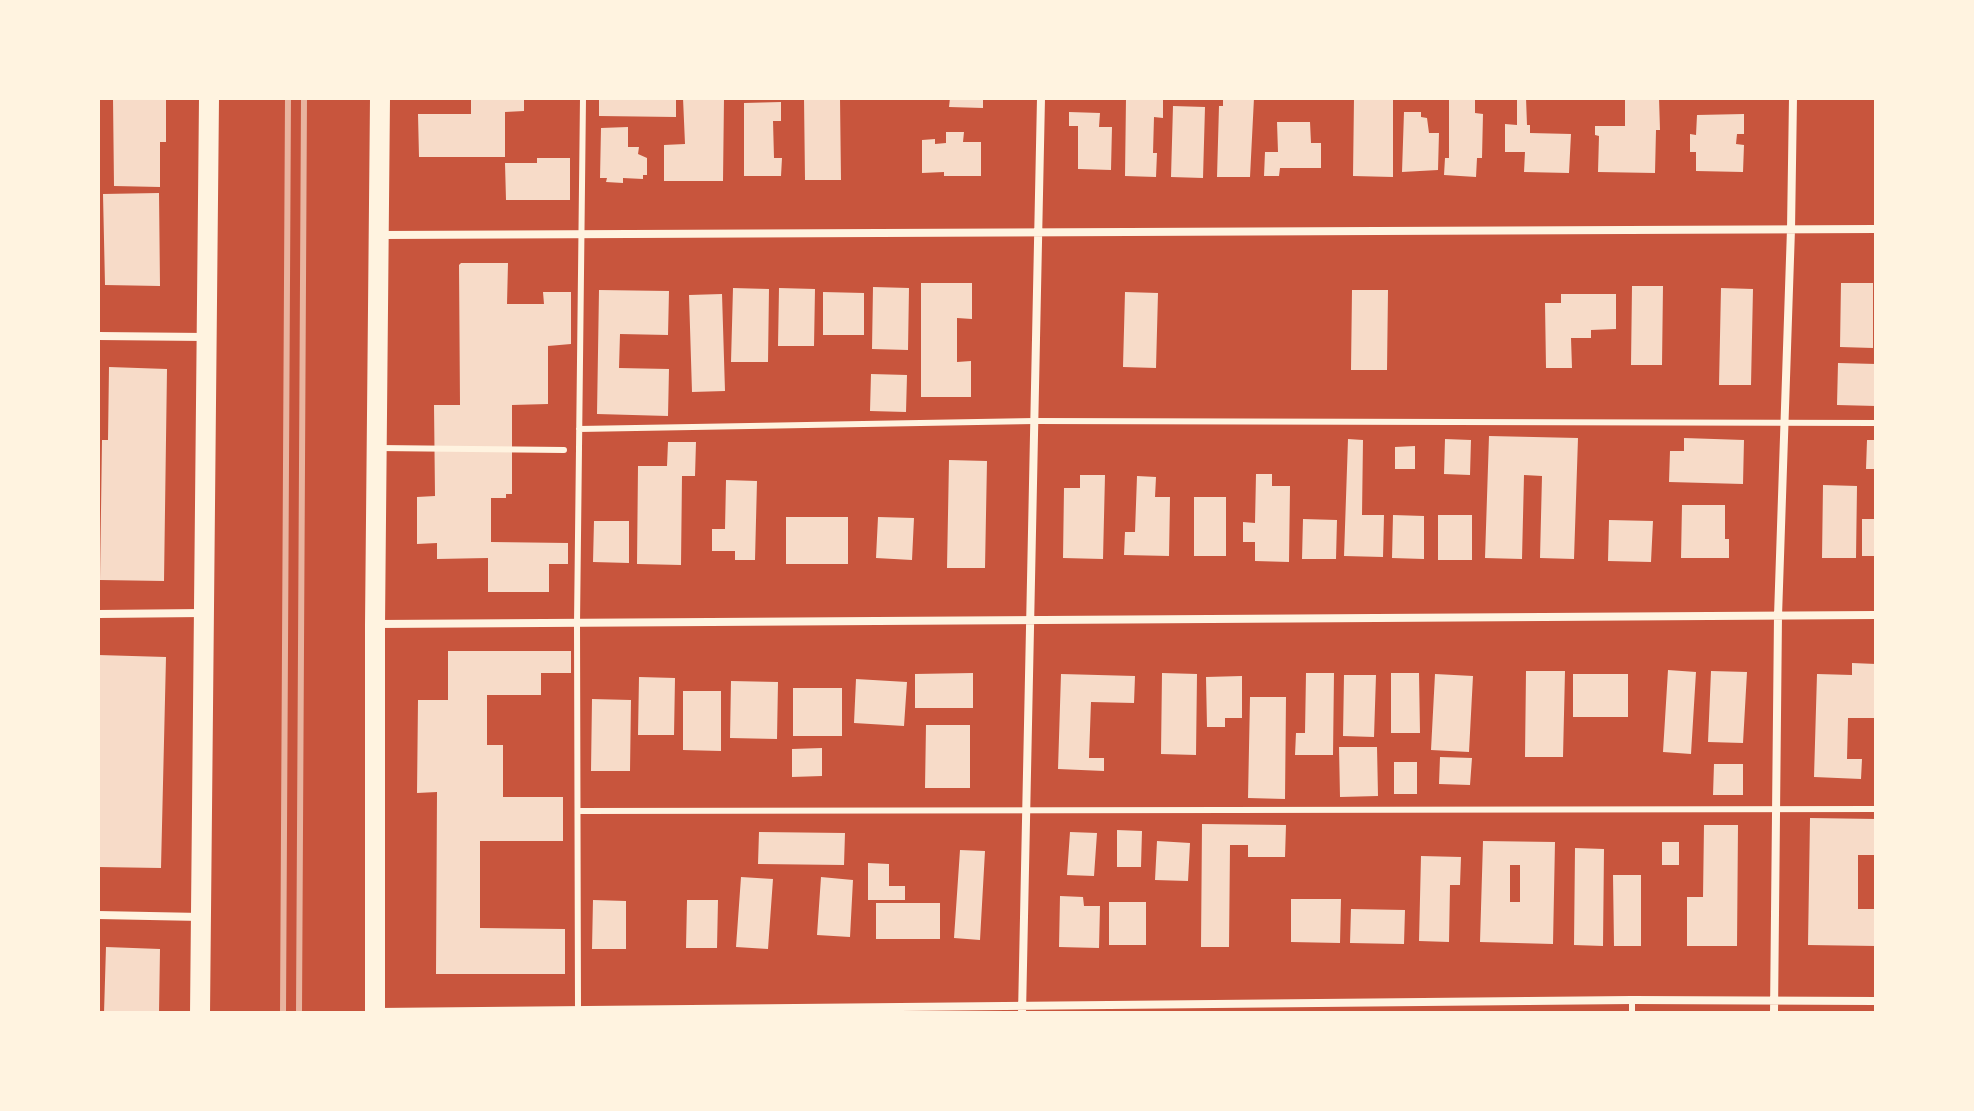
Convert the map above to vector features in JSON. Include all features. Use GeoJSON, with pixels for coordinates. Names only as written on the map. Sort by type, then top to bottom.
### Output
{"type":"FeatureCollection","features":[{"type":"Feature","properties":{"kind":"main road"},"geometry":{"type":"LineString","coordinates":[[200,1013],[209,98]]}},
{"type":"Feature","properties":{"kind":"main road"},"geometry":{"type":"LineString","coordinates":[[375,1012],[380,98]]}},
{"type":"Feature","properties":{"kind":"street"},"geometry":{"type":"LineString","coordinates":[[1022,1010],[1041,98]]}},
{"type":"Feature","properties":{"kind":"street"},"geometry":{"type":"LineString","coordinates":[[1774,1013],[1778,616],[1793,98]]}},
{"type":"Feature","properties":{"kind":"street"},"geometry":{"type":"LineString","coordinates":[[380,235],[1876,229]]}},
{"type":"Feature","properties":{"kind":"street"},"geometry":{"type":"LineString","coordinates":[[98,336],[205,337]]}},
{"type":"Feature","properties":{"kind":"street"},"geometry":{"type":"LineString","coordinates":[[98,614],[204,613]]}},
{"type":"Feature","properties":{"kind":"street"},"geometry":{"type":"LineString","coordinates":[[375,624],[1876,615]]}},
{"type":"Feature","properties":{"kind":"street"},"geometry":{"type":"LineString","coordinates":[[98,915],[201,917]]}},
{"type":"Feature","properties":{"kind":"street"},"geometry":{"type":"LineString","coordinates":[[375,1012],[1022,1010],[1632,1000],[1876,1001]]}},
{"type":"Feature","properties":{"kind":"lane"},"geometry":{"type":"LineString","coordinates":[[578,1012],[577,623],[583,98]]}},
{"type":"Feature","properties":{"kind":"lane"},"geometry":{"type":"LineString","coordinates":[[579,429],[1034,421],[1876,423]]}},
{"type":"Feature","properties":{"kind":"lane"},"geometry":{"type":"LineString","coordinates":[[377,448],[564,450]]}},
{"type":"Feature","properties":{"kind":"lane"},"geometry":{"type":"LineString","coordinates":[[578,811],[1876,809]]}},
{"type":"Feature","properties":{"kind":"lane"},"geometry":{"type":"LineString","coordinates":[[1632,1000],[1632,1013]]}},
{"type":"Feature","properties":{"kind":"building"},"geometry":{"type":"Polygon","coordinates":[[[113,98],[166,98],[166,142],[160,142],[160,187],[114,186],[113,98]]]}},
{"type":"Feature","properties":{"kind":"building"},"geometry":{"type":"Polygon","coordinates":[[[471,98],[524,98],[524,111],[505,112],[505,157],[419,157],[418,114],[471,114],[471,98]]]}},
{"type":"Feature","properties":{"kind":"building"},"geometry":{"type":"Polygon","coordinates":[[[599,98],[676,98],[676,117],[599,116],[599,98]]]}},
{"type":"Feature","properties":{"kind":"building"},"geometry":{"type":"Polygon","coordinates":[[[683,98],[724,98],[723,181],[664,181],[664,145],[685,144],[683,98]]]}},
{"type":"Feature","properties":{"kind":"building"},"geometry":{"type":"Polygon","coordinates":[[[804,98],[840,98],[841,180],[805,180],[804,98]]]}},
{"type":"Feature","properties":{"kind":"building"},"geometry":{"type":"Polygon","coordinates":[[[950,98],[983,98],[983,108],[949,107],[950,98]]]}},
{"type":"Feature","properties":{"kind":"building"},"geometry":{"type":"Polygon","coordinates":[[[1126,98],[1163,98],[1163,118],[1154,117],[1156,177],[1125,176],[1126,98]]]}},
{"type":"Feature","properties":{"kind":"building"},"geometry":{"type":"Polygon","coordinates":[[[1223,98],[1254,98],[1250,177],[1217,177],[1219,106],[1223,106],[1223,98]]]}},
{"type":"Feature","properties":{"kind":"building"},"geometry":{"type":"Polygon","coordinates":[[[1354,98],[1393,98],[1393,177],[1353,176],[1354,98]]]}},
{"type":"Feature","properties":{"kind":"building"},"geometry":{"type":"Polygon","coordinates":[[[1449,98],[1475,98],[1475,113],[1483,114],[1482,158],[1477,158],[1476,177],[1444,175],[1445,158],[1449,158],[1449,98]]]}},
{"type":"Feature","properties":{"kind":"building"},"geometry":{"type":"Polygon","coordinates":[[[1517,98],[1526,98],[1530,133],[1571,134],[1569,173],[1524,172],[1525,152],[1505,152],[1505,124],[1517,125],[1517,98]]]}},
{"type":"Feature","properties":{"kind":"building"},"geometry":{"type":"Polygon","coordinates":[[[1625,98],[1659,98],[1660,130],[1656,130],[1655,173],[1598,172],[1599,136],[1595,135],[1595,126],[1625,126],[1625,98]]]}},
{"type":"Feature","properties":{"kind":"building"},"geometry":{"type":"Polygon","coordinates":[[[781,102],[781,121],[773,121],[774,158],[782,158],[781,176],[744,176],[744,103],[781,102]]]}},
{"type":"Feature","properties":{"kind":"building"},"geometry":{"type":"Polygon","coordinates":[[[1173,106],[1205,107],[1203,178],[1171,177],[1173,106]]]}},
{"type":"Feature","properties":{"kind":"building"},"geometry":{"type":"Polygon","coordinates":[[[1069,112],[1100,113],[1099,127],[1112,127],[1111,170],[1078,169],[1078,126],[1069,126],[1069,112]]]}},
{"type":"Feature","properties":{"kind":"building"},"geometry":{"type":"Polygon","coordinates":[[[1404,112],[1421,112],[1421,117],[1427,118],[1429,133],[1439,133],[1438,170],[1402,172],[1404,112]]]}},
{"type":"Feature","properties":{"kind":"building"},"geometry":{"type":"Polygon","coordinates":[[[1744,114],[1744,134],[1737,134],[1736,144],[1744,145],[1743,172],[1696,171],[1696,152],[1690,152],[1690,134],[1696,135],[1697,115],[1744,114]]]}},
{"type":"Feature","properties":{"kind":"building"},"geometry":{"type":"Polygon","coordinates":[[[1277,122],[1310,122],[1311,143],[1321,143],[1321,168],[1280,168],[1279,176],[1264,176],[1265,152],[1278,152],[1277,122]]]}},
{"type":"Feature","properties":{"kind":"building"},"geometry":{"type":"Polygon","coordinates":[[[628,127],[628,147],[639,147],[638,154],[647,158],[647,175],[643,175],[643,179],[623,178],[623,183],[606,182],[607,178],[600,178],[601,128],[628,127]]]}},
{"type":"Feature","properties":{"kind":"building"},"geometry":{"type":"Polygon","coordinates":[[[946,132],[964,132],[963,142],[981,142],[981,176],[922,173],[922,140],[935,139],[935,144],[946,143],[946,132]]]}},
{"type":"Feature","properties":{"kind":"building"},"geometry":{"type":"Polygon","coordinates":[[[537,158],[570,158],[570,200],[506,200],[505,163],[537,163],[537,158]]]}},
{"type":"Feature","properties":{"kind":"building"},"geometry":{"type":"Polygon","coordinates":[[[159,193],[160,286],[105,285],[103,194],[159,193]]]}},
{"type":"Feature","properties":{"kind":"building"},"geometry":{"type":"Polygon","coordinates":[[[461,263],[508,263],[507,304],[544,304],[543,292],[571,292],[571,344],[548,346],[548,404],[512,405],[512,494],[506,494],[506,498],[491,498],[491,542],[568,543],[568,564],[549,564],[549,592],[488,592],[488,558],[437,559],[437,543],[417,544],[417,497],[435,496],[434,405],[460,405],[461,263]]]}},
{"type":"Feature","properties":{"kind":"building"},"geometry":{"type":"Polygon","coordinates":[[[921,283],[972,283],[972,319],[957,318],[957,362],[971,361],[971,397],[921,397],[921,283]]]}},
{"type":"Feature","properties":{"kind":"building"},"geometry":{"type":"Polygon","coordinates":[[[1841,283],[1873,283],[1873,348],[1840,347],[1841,283]]]}},
{"type":"Feature","properties":{"kind":"building"},"geometry":{"type":"Polygon","coordinates":[[[1632,286],[1663,286],[1662,365],[1631,365],[1632,286]]]}},
{"type":"Feature","properties":{"kind":"building"},"geometry":{"type":"Polygon","coordinates":[[[873,287],[909,288],[908,350],[872,349],[873,287]]]}},
{"type":"Feature","properties":{"kind":"building"},"geometry":{"type":"Polygon","coordinates":[[[733,288],[769,289],[768,362],[731,362],[733,288]]]}},
{"type":"Feature","properties":{"kind":"building"},"geometry":{"type":"Polygon","coordinates":[[[779,288],[815,289],[814,346],[778,346],[779,288]]]}},
{"type":"Feature","properties":{"kind":"building"},"geometry":{"type":"Polygon","coordinates":[[[1721,288],[1753,289],[1751,385],[1719,385],[1721,288]]]}},
{"type":"Feature","properties":{"kind":"building"},"geometry":{"type":"Polygon","coordinates":[[[599,290],[669,291],[668,335],[620,334],[619,368],[669,369],[668,416],[597,414],[599,290]]]}},
{"type":"Feature","properties":{"kind":"building"},"geometry":{"type":"Polygon","coordinates":[[[1352,290],[1388,290],[1387,370],[1351,370],[1352,290]]]}},
{"type":"Feature","properties":{"kind":"building"},"geometry":{"type":"Polygon","coordinates":[[[823,292],[864,293],[864,335],[823,335],[823,292]]]}},
{"type":"Feature","properties":{"kind":"building"},"geometry":{"type":"Polygon","coordinates":[[[1125,292],[1158,293],[1156,368],[1123,367],[1125,292]]]}},
{"type":"Feature","properties":{"kind":"building"},"geometry":{"type":"Polygon","coordinates":[[[722,294],[725,391],[692,392],[689,295],[722,294]]]}},
{"type":"Feature","properties":{"kind":"building"},"geometry":{"type":"Polygon","coordinates":[[[1561,294],[1616,294],[1616,329],[1591,330],[1591,338],[1571,338],[1572,368],[1546,368],[1545,303],[1561,303],[1561,294]]]}},
{"type":"Feature","properties":{"kind":"building"},"geometry":{"type":"Polygon","coordinates":[[[1838,363],[1876,364],[1876,406],[1837,405],[1838,363]]]}},
{"type":"Feature","properties":{"kind":"building"},"geometry":{"type":"Polygon","coordinates":[[[109,367],[167,369],[164,581],[100,580],[102,440],[108,440],[109,367]]]}},
{"type":"Feature","properties":{"kind":"building"},"geometry":{"type":"Polygon","coordinates":[[[871,374],[907,375],[906,412],[870,411],[871,374]]]}},
{"type":"Feature","properties":{"kind":"building"},"geometry":{"type":"Polygon","coordinates":[[[1489,436],[1578,438],[1574,559],[1540,558],[1542,476],[1524,475],[1522,559],[1485,558],[1489,436]]]}},
{"type":"Feature","properties":{"kind":"building"},"geometry":{"type":"Polygon","coordinates":[[[1684,438],[1744,440],[1743,484],[1669,482],[1670,451],[1684,451],[1684,438]]]}},
{"type":"Feature","properties":{"kind":"building"},"geometry":{"type":"Polygon","coordinates":[[[1348,439],[1363,440],[1362,515],[1384,515],[1383,557],[1344,556],[1348,439]]]}},
{"type":"Feature","properties":{"kind":"building"},"geometry":{"type":"Polygon","coordinates":[[[1445,439],[1471,440],[1470,475],[1444,474],[1445,439]]]}},
{"type":"Feature","properties":{"kind":"building"},"geometry":{"type":"Polygon","coordinates":[[[1867,440],[1876,440],[1876,469],[1866,469],[1867,440]]]}},
{"type":"Feature","properties":{"kind":"building"},"geometry":{"type":"Polygon","coordinates":[[[668,442],[696,442],[695,476],[682,476],[681,565],[637,564],[638,466],[667,466],[668,442]]]}},
{"type":"Feature","properties":{"kind":"building"},"geometry":{"type":"Polygon","coordinates":[[[1415,446],[1415,469],[1395,469],[1395,447],[1415,446]]]}},
{"type":"Feature","properties":{"kind":"building"},"geometry":{"type":"Polygon","coordinates":[[[949,460],[987,461],[985,568],[947,568],[949,460]]]}},
{"type":"Feature","properties":{"kind":"building"},"geometry":{"type":"Polygon","coordinates":[[[1256,474],[1272,474],[1272,486],[1290,486],[1289,562],[1255,561],[1255,542],[1243,542],[1243,522],[1255,523],[1256,474]]]}},
{"type":"Feature","properties":{"kind":"building"},"geometry":{"type":"Polygon","coordinates":[[[1080,475],[1105,475],[1103,559],[1063,558],[1064,488],[1080,488],[1080,475]]]}},
{"type":"Feature","properties":{"kind":"building"},"geometry":{"type":"Polygon","coordinates":[[[1137,476],[1156,477],[1155,497],[1170,497],[1169,556],[1124,555],[1125,532],[1135,532],[1137,476]]]}},
{"type":"Feature","properties":{"kind":"building"},"geometry":{"type":"Polygon","coordinates":[[[726,480],[757,481],[755,560],[735,560],[735,551],[712,551],[712,529],[725,529],[726,480]]]}},
{"type":"Feature","properties":{"kind":"building"},"geometry":{"type":"Polygon","coordinates":[[[1823,485],[1857,486],[1856,558],[1822,558],[1823,485]]]}},
{"type":"Feature","properties":{"kind":"building"},"geometry":{"type":"Polygon","coordinates":[[[1194,497],[1226,497],[1226,556],[1194,556],[1194,497]]]}},
{"type":"Feature","properties":{"kind":"building"},"geometry":{"type":"Polygon","coordinates":[[[1682,505],[1725,505],[1725,539],[1729,539],[1729,558],[1681,558],[1682,505]]]}},
{"type":"Feature","properties":{"kind":"building"},"geometry":{"type":"Polygon","coordinates":[[[1393,515],[1424,516],[1424,559],[1392,558],[1393,515]]]}},
{"type":"Feature","properties":{"kind":"building"},"geometry":{"type":"Polygon","coordinates":[[[1438,515],[1472,515],[1472,560],[1438,560],[1438,515]]]}},
{"type":"Feature","properties":{"kind":"building"},"geometry":{"type":"Polygon","coordinates":[[[786,517],[848,517],[848,564],[786,564],[786,517]]]}},
{"type":"Feature","properties":{"kind":"building"},"geometry":{"type":"Polygon","coordinates":[[[878,517],[914,518],[912,560],[876,558],[878,517]]]}},
{"type":"Feature","properties":{"kind":"building"},"geometry":{"type":"Polygon","coordinates":[[[1303,519],[1337,520],[1336,559],[1302,559],[1303,519]]]}},
{"type":"Feature","properties":{"kind":"building"},"geometry":{"type":"Polygon","coordinates":[[[1862,519],[1876,519],[1876,556],[1862,556],[1862,519]]]}},
{"type":"Feature","properties":{"kind":"building"},"geometry":{"type":"Polygon","coordinates":[[[1609,520],[1653,521],[1651,562],[1608,561],[1609,520]]]}},
{"type":"Feature","properties":{"kind":"building"},"geometry":{"type":"Polygon","coordinates":[[[594,521],[629,521],[629,563],[593,562],[594,521]]]}},
{"type":"Feature","properties":{"kind":"building"},"geometry":{"type":"Polygon","coordinates":[[[448,651],[571,651],[571,673],[541,673],[541,695],[487,695],[487,745],[503,745],[503,797],[563,797],[563,841],[480,841],[480,928],[565,929],[565,974],[436,974],[437,792],[417,793],[418,700],[448,700],[448,651]]]}},
{"type":"Feature","properties":{"kind":"building"},"geometry":{"type":"Polygon","coordinates":[[[98,655],[166,657],[161,868],[98,867],[98,655]]]}},
{"type":"Feature","properties":{"kind":"building"},"geometry":{"type":"Polygon","coordinates":[[[1852,663],[1876,664],[1876,718],[1848,718],[1847,759],[1862,759],[1861,779],[1814,777],[1817,674],[1852,675],[1852,663]]]}},
{"type":"Feature","properties":{"kind":"building"},"geometry":{"type":"Polygon","coordinates":[[[1668,670],[1696,672],[1691,754],[1663,752],[1668,670]]]}},
{"type":"Feature","properties":{"kind":"building"},"geometry":{"type":"Polygon","coordinates":[[[1526,671],[1565,671],[1563,757],[1525,757],[1526,671]]]}},
{"type":"Feature","properties":{"kind":"building"},"geometry":{"type":"Polygon","coordinates":[[[1711,671],[1747,672],[1743,743],[1708,742],[1711,671]]]}},
{"type":"Feature","properties":{"kind":"building"},"geometry":{"type":"Polygon","coordinates":[[[973,673],[973,708],[915,708],[915,674],[973,673]]]}},
{"type":"Feature","properties":{"kind":"building"},"geometry":{"type":"Polygon","coordinates":[[[1162,673],[1197,674],[1196,755],[1161,754],[1162,673]]]}},
{"type":"Feature","properties":{"kind":"building"},"geometry":{"type":"Polygon","coordinates":[[[1306,673],[1334,673],[1333,755],[1295,755],[1296,733],[1305,733],[1306,673]]]}},
{"type":"Feature","properties":{"kind":"building"},"geometry":{"type":"Polygon","coordinates":[[[1391,673],[1419,673],[1420,733],[1391,733],[1391,673]]]}},
{"type":"Feature","properties":{"kind":"building"},"geometry":{"type":"Polygon","coordinates":[[[1061,674],[1135,676],[1134,703],[1091,702],[1089,758],[1104,758],[1104,771],[1058,769],[1061,674]]]}},
{"type":"Feature","properties":{"kind":"building"},"geometry":{"type":"Polygon","coordinates":[[[1435,674],[1473,676],[1469,752],[1431,750],[1435,674]]]}},
{"type":"Feature","properties":{"kind":"building"},"geometry":{"type":"Polygon","coordinates":[[[1573,674],[1628,674],[1628,717],[1573,717],[1573,674]]]}},
{"type":"Feature","properties":{"kind":"building"},"geometry":{"type":"Polygon","coordinates":[[[1344,675],[1376,675],[1374,737],[1343,736],[1344,675]]]}},
{"type":"Feature","properties":{"kind":"building"},"geometry":{"type":"Polygon","coordinates":[[[1242,676],[1242,718],[1225,718],[1225,727],[1207,727],[1206,677],[1242,676]]]}},
{"type":"Feature","properties":{"kind":"building"},"geometry":{"type":"Polygon","coordinates":[[[639,677],[675,678],[674,735],[638,735],[639,677]]]}},
{"type":"Feature","properties":{"kind":"building"},"geometry":{"type":"Polygon","coordinates":[[[856,679],[907,682],[904,726],[854,723],[856,679]]]}},
{"type":"Feature","properties":{"kind":"building"},"geometry":{"type":"Polygon","coordinates":[[[731,681],[778,682],[777,739],[730,738],[731,681]]]}},
{"type":"Feature","properties":{"kind":"building"},"geometry":{"type":"Polygon","coordinates":[[[793,688],[842,688],[842,736],[793,736],[793,688]]]}},
{"type":"Feature","properties":{"kind":"building"},"geometry":{"type":"Polygon","coordinates":[[[683,691],[721,691],[721,751],[683,750],[683,691]]]}},
{"type":"Feature","properties":{"kind":"building"},"geometry":{"type":"Polygon","coordinates":[[[1250,697],[1286,697],[1285,799],[1248,798],[1250,697]]]}},
{"type":"Feature","properties":{"kind":"building"},"geometry":{"type":"Polygon","coordinates":[[[592,699],[631,700],[630,771],[591,771],[592,699]]]}},
{"type":"Feature","properties":{"kind":"building"},"geometry":{"type":"Polygon","coordinates":[[[926,725],[970,725],[970,788],[925,788],[926,725]]]}},
{"type":"Feature","properties":{"kind":"building"},"geometry":{"type":"Polygon","coordinates":[[[1339,747],[1377,747],[1378,796],[1340,797],[1339,747]]]}},
{"type":"Feature","properties":{"kind":"building"},"geometry":{"type":"Polygon","coordinates":[[[822,748],[822,776],[792,777],[792,749],[822,748]]]}},
{"type":"Feature","properties":{"kind":"building"},"geometry":{"type":"Polygon","coordinates":[[[1440,757],[1472,758],[1470,785],[1439,784],[1440,757]]]}},
{"type":"Feature","properties":{"kind":"building"},"geometry":{"type":"Polygon","coordinates":[[[1394,762],[1417,762],[1417,794],[1394,794],[1394,762]]]}},
{"type":"Feature","properties":{"kind":"building"},"geometry":{"type":"Polygon","coordinates":[[[1714,764],[1743,764],[1743,795],[1713,795],[1714,764]]]}},
{"type":"Feature","properties":{"kind":"building"},"geometry":{"type":"Polygon","coordinates":[[[1810,818],[1876,819],[1876,855],[1858,855],[1858,909],[1876,909],[1876,946],[1808,945],[1810,818]]]}},
{"type":"Feature","properties":{"kind":"building"},"geometry":{"type":"Polygon","coordinates":[[[1202,824],[1286,825],[1285,857],[1248,857],[1248,845],[1230,845],[1229,947],[1201,947],[1202,824]]]}},
{"type":"Feature","properties":{"kind":"building"},"geometry":{"type":"Polygon","coordinates":[[[1704,825],[1738,825],[1737,946],[1687,946],[1687,897],[1703,897],[1704,825]]]}},
{"type":"Feature","properties":{"kind":"building"},"geometry":{"type":"Polygon","coordinates":[[[1117,830],[1142,831],[1141,867],[1117,867],[1117,830]]]}},
{"type":"Feature","properties":{"kind":"building"},"geometry":{"type":"Polygon","coordinates":[[[759,832],[845,833],[844,865],[758,864],[759,832]]]}},
{"type":"Feature","properties":{"kind":"building"},"geometry":{"type":"Polygon","coordinates":[[[1070,832],[1097,833],[1094,876],[1067,875],[1070,832]]]}},
{"type":"Feature","properties":{"kind":"building"},"geometry":{"type":"Polygon","coordinates":[[[1157,841],[1190,843],[1188,881],[1155,880],[1157,841]]]}},
{"type":"Feature","properties":{"kind":"building"},"geometry":{"type":"Polygon","coordinates":[[[1483,841],[1555,842],[1553,944],[1480,942],[1483,841]],[[1510,865],[1510,902],[1520,902],[1520,865],[1510,865]]]}},
{"type":"Feature","properties":{"kind":"building"},"geometry":{"type":"Polygon","coordinates":[[[1662,842],[1679,842],[1679,865],[1662,865],[1662,842]]]}},
{"type":"Feature","properties":{"kind":"building"},"geometry":{"type":"Polygon","coordinates":[[[1575,848],[1604,849],[1603,946],[1574,945],[1575,848]]]}},
{"type":"Feature","properties":{"kind":"building"},"geometry":{"type":"Polygon","coordinates":[[[960,850],[985,851],[980,940],[954,938],[960,850]]]}},
{"type":"Feature","properties":{"kind":"building"},"geometry":{"type":"Polygon","coordinates":[[[1421,856],[1461,857],[1460,885],[1450,885],[1449,942],[1419,941],[1421,856]]]}},
{"type":"Feature","properties":{"kind":"building"},"geometry":{"type":"Polygon","coordinates":[[[868,863],[889,864],[889,886],[905,886],[905,900],[868,900],[868,863]]]}},
{"type":"Feature","properties":{"kind":"building"},"geometry":{"type":"Polygon","coordinates":[[[1613,875],[1641,875],[1641,946],[1614,946],[1613,875]]]}},
{"type":"Feature","properties":{"kind":"building"},"geometry":{"type":"Polygon","coordinates":[[[741,877],[773,879],[768,949],[736,947],[741,877]]]}},
{"type":"Feature","properties":{"kind":"building"},"geometry":{"type":"Polygon","coordinates":[[[821,877],[853,880],[850,937],[817,935],[821,877]]]}},
{"type":"Feature","properties":{"kind":"building"},"geometry":{"type":"Polygon","coordinates":[[[1060,896],[1083,897],[1084,906],[1100,906],[1099,948],[1059,947],[1060,896]]]}},
{"type":"Feature","properties":{"kind":"building"},"geometry":{"type":"Polygon","coordinates":[[[1291,899],[1341,899],[1340,943],[1291,942],[1291,899]]]}},
{"type":"Feature","properties":{"kind":"building"},"geometry":{"type":"Polygon","coordinates":[[[593,900],[626,901],[626,949],[592,949],[593,900]]]}},
{"type":"Feature","properties":{"kind":"building"},"geometry":{"type":"Polygon","coordinates":[[[687,900],[718,900],[717,948],[686,948],[687,900]]]}},
{"type":"Feature","properties":{"kind":"building"},"geometry":{"type":"Polygon","coordinates":[[[1109,902],[1146,902],[1146,945],[1109,945],[1109,902]]]}},
{"type":"Feature","properties":{"kind":"building"},"geometry":{"type":"Polygon","coordinates":[[[876,903],[940,903],[940,939],[876,939],[876,903]]]}},
{"type":"Feature","properties":{"kind":"building"},"geometry":{"type":"Polygon","coordinates":[[[1351,909],[1405,910],[1404,944],[1350,943],[1351,909]]]}},
{"type":"Feature","properties":{"kind":"building"},"geometry":{"type":"Polygon","coordinates":[[[106,947],[160,949],[159,1013],[104,1013],[106,947]]]}},
{"type":"Feature","properties":{"kind":"railway"},"geometry":{"type":"LineString","coordinates":[[283,1013],[288,98]]}},
{"type":"Feature","properties":{"kind":"railway"},"geometry":{"type":"LineString","coordinates":[[299,1013],[304,98]]}}]}
